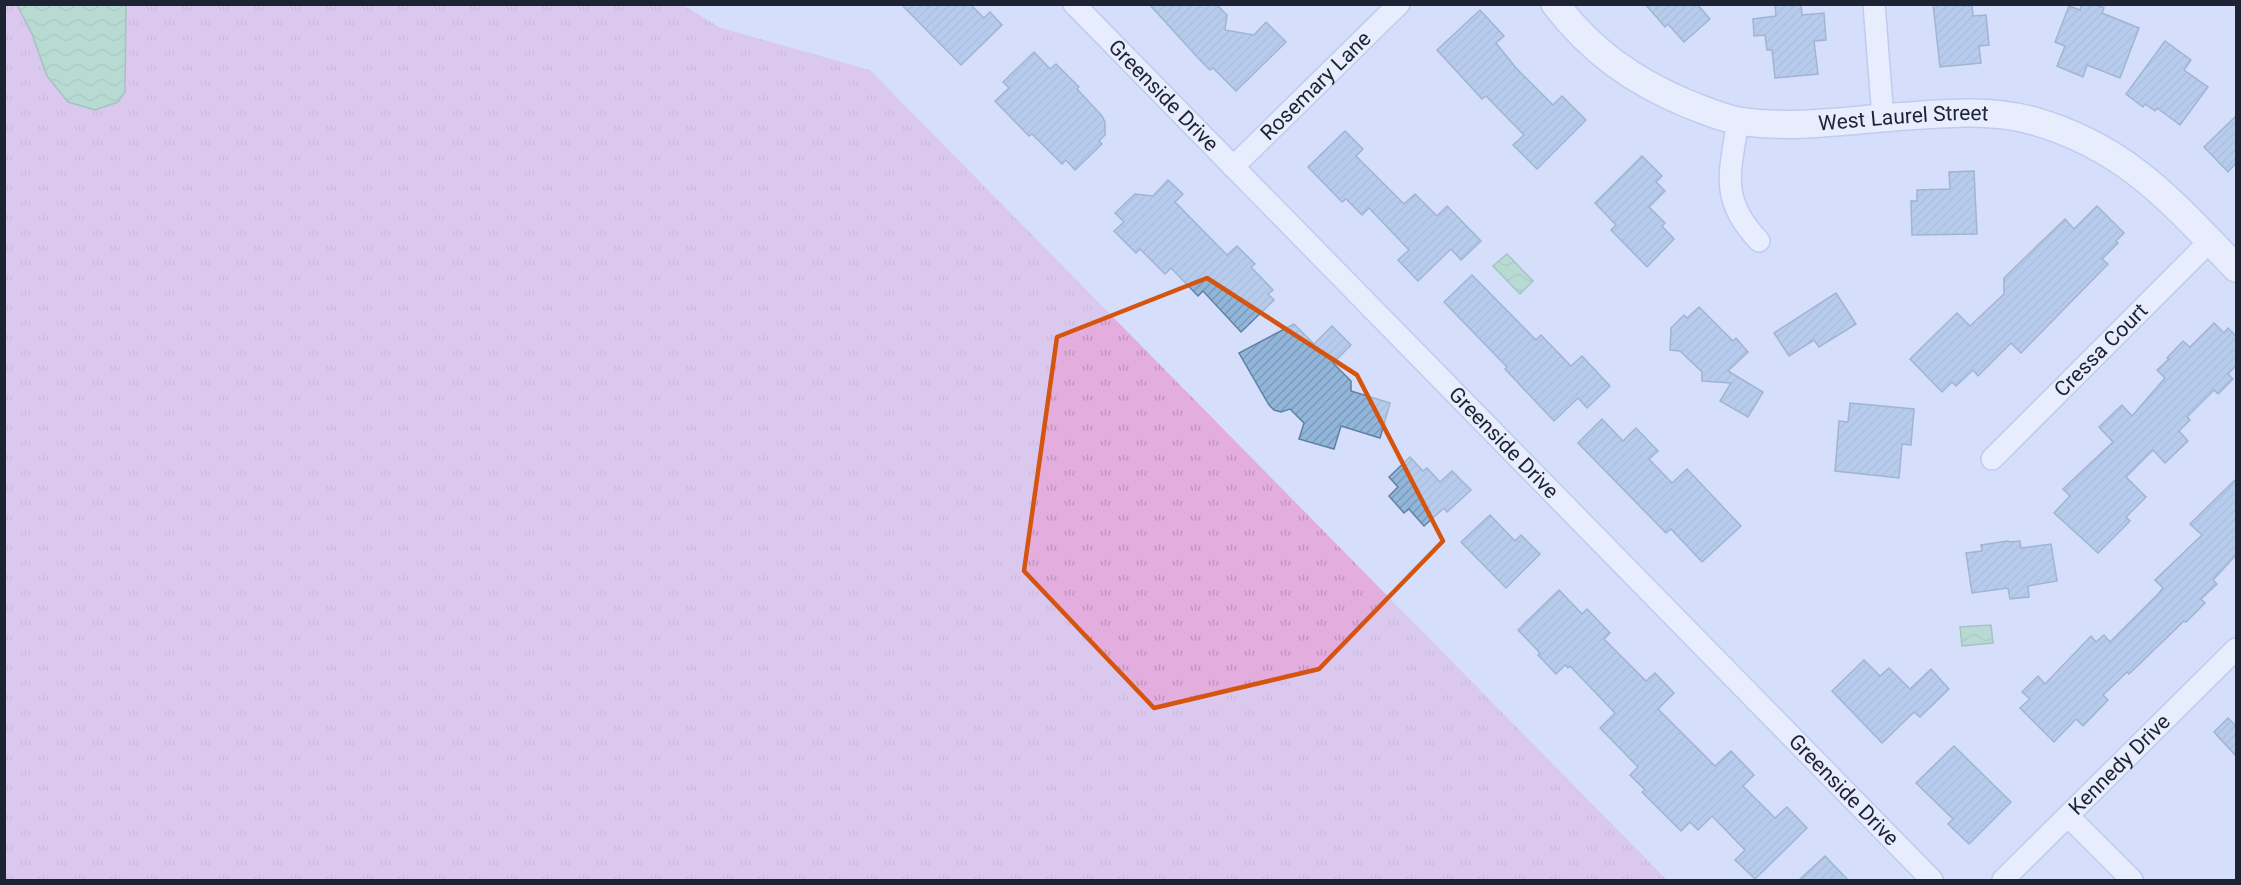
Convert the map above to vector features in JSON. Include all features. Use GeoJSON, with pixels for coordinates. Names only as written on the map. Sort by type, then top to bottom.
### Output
{"type":"FeatureCollection","features":[{"type":"Feature","properties":{"kind":"street","name":"Greenside Drive"},"geometry":{"type":"LineString","coordinates":[[1074,4],[1932,880]]}},
{"type":"Feature","properties":{"kind":"street","name":"Rosemary Lane"},"geometry":{"type":"LineString","coordinates":[[1233,167],[1399,4]]}},
{"type":"Feature","properties":{"kind":"street","name":"West Laurel Street"},"geometry":{"type":"LineString","coordinates":[[1554,4],[1594,46],[1628,74],[1664,94],[1738,121],[1787,124],[1969,112],[2031,120],[2062,130],[2091,142],[2152,182],[2236,268]]}},
{"type":"Feature","properties":{"kind":"street"},"geometry":{"type":"LineString","coordinates":[[1874,4],[1883,118]]}},
{"type":"Feature","properties":{"kind":"street"},"geometry":{"type":"LineString","coordinates":[[1738,121],[1730,185],[1734,208],[1744,225],[1759,241]]}},
{"type":"Feature","properties":{"kind":"street","name":"Cressa Court"},"geometry":{"type":"LineString","coordinates":[[1992,459],[2211,241]]}},
{"type":"Feature","properties":{"kind":"street","name":"Kennedy Drive"},"geometry":{"type":"LineString","coordinates":[[2003,880],[2236,650]]}},
{"type":"Feature","properties":{"kind":"street"},"geometry":{"type":"LineString","coordinates":[[2068,816],[2132,880]]}},
{"type":"Feature","properties":{"kind":"highlighted area"},"geometry":{"type":"Polygon","coordinates":[[[1207,278],[1357,375],[1443,541],[1319,669],[1154,708],[1024,571],[1057,337],[1207,278]]]}},
{"type":"Feature","properties":{"kind":"green space"},"geometry":{"type":"Polygon","coordinates":[[[681,4],[721,28],[870,70],[1667,880],[5,880],[5,5],[681,4]]]}},
{"type":"Feature","properties":{"kind":"water"},"geometry":{"type":"Polygon","coordinates":[[[17,5],[126,5],[125,92],[118,102],[95,110],[68,102],[47,76],[32,34],[17,5]]]}},
{"type":"Feature","properties":{"kind":"water"},"geometry":{"type":"Polygon","coordinates":[[[1507,254],[1533,281],[1520,294],[1493,266],[1507,254]]]}},
{"type":"Feature","properties":{"kind":"water"},"geometry":{"type":"Polygon","coordinates":[[[1991,625],[1993,643],[1962,646],[1960,627],[1991,625]]]}},
{"type":"Feature","properties":{"kind":"building"},"geometry":{"type":"Polygon","coordinates":[[[901,4],[970,4],[984,18],[990,12],[1002,25],[961,65],[901,4]]]}},
{"type":"Feature","properties":{"kind":"building"},"geometry":{"type":"Polygon","coordinates":[[[1149,4],[1216,4],[1227,15],[1225,30],[1254,35],[1266,22],[1286,42],[1236,91],[1213,68],[1210,70],[1199,59],[1149,4]]]}},
{"type":"Feature","properties":{"kind":"building"},"geometry":{"type":"Polygon","coordinates":[[[1645,4],[1697,4],[1710,19],[1684,42],[1668,24],[1665,27],[1645,4]]]}},
{"type":"Feature","properties":{"kind":"building"},"geometry":{"type":"Polygon","coordinates":[[[1775,4],[1801,4],[1802,15],[1824,13],[1826,40],[1814,41],[1818,74],[1775,78],[1772,50],[1767,50],[1765,35],[1754,36],[1753,19],[1776,16],[1775,4]]]}},
{"type":"Feature","properties":{"kind":"building"},"geometry":{"type":"Polygon","coordinates":[[[1933,4],[1972,6],[1973,16],[1986,15],[1989,45],[1979,46],[1981,63],[1940,67],[1933,4]]]}},
{"type":"Feature","properties":{"kind":"building"},"geometry":{"type":"Polygon","coordinates":[[[2082,4],[2094,4],[2104,8],[2102,13],[2139,28],[2120,78],[2087,65],[2083,77],[2057,66],[2065,46],[2055,42],[2069,6],[2080,10],[2082,4]]]}},
{"type":"Feature","properties":{"kind":"building"},"geometry":{"type":"Polygon","coordinates":[[[1480,10],[1504,36],[1496,43],[1516,68],[1553,105],[1562,96],[1586,120],[1537,169],[1513,145],[1524,135],[1486,96],[1482,99],[1437,50],[1480,10]]]}},
{"type":"Feature","properties":{"kind":"building"},"geometry":{"type":"Polygon","coordinates":[[[2165,41],[2191,60],[2184,70],[2208,87],[2180,125],[2157,108],[2155,111],[2145,104],[2143,107],[2126,94],[2165,41]]]}},
{"type":"Feature","properties":{"kind":"building"},"geometry":{"type":"Polygon","coordinates":[[[1034,52],[1050,69],[1056,64],[1079,87],[1077,89],[1105,122],[1105,135],[1099,141],[1102,144],[1075,170],[1066,160],[1062,164],[1032,134],[1029,136],[995,101],[1009,88],[1003,82],[1034,52]]]}},
{"type":"Feature","properties":{"kind":"building"},"geometry":{"type":"Polygon","coordinates":[[[2236,116],[2236,163],[2228,172],[2204,147],[2236,116]]]}},
{"type":"Feature","properties":{"kind":"building"},"geometry":{"type":"Polygon","coordinates":[[[1345,131],[1363,149],[1356,156],[1404,204],[1415,194],[1437,216],[1447,206],[1481,241],[1461,260],[1451,249],[1418,281],[1398,260],[1409,250],[1369,208],[1362,215],[1346,199],[1342,202],[1308,167],[1345,131]]]}},
{"type":"Feature","properties":{"kind":"building"},"geometry":{"type":"Polygon","coordinates":[[[1642,156],[1662,176],[1656,182],[1665,191],[1649,207],[1665,223],[1662,226],[1674,239],[1647,267],[1611,230],[1616,225],[1595,203],[1642,156]]]}},
{"type":"Feature","properties":{"kind":"building"},"geometry":{"type":"Polygon","coordinates":[[[1974,171],[1977,234],[1912,235],[1911,201],[1917,201],[1917,190],[1950,189],[1949,172],[1974,171]]]}},
{"type":"Feature","properties":{"kind":"building"},"geometry":{"type":"Polygon","coordinates":[[[1168,180],[1183,194],[1175,202],[1227,255],[1237,246],[1255,264],[1251,267],[1273,290],[1268,294],[1274,300],[1241,332],[1203,291],[1198,296],[1171,268],[1165,274],[1140,249],[1136,253],[1114,231],[1124,222],[1115,213],[1135,194],[1153,196],[1168,180]]]}},
{"type":"Feature","properties":{"kind":"building"},"geometry":{"type":"Polygon","coordinates":[[[2097,206],[2124,233],[2116,241],[2118,243],[2102,259],[2108,264],[2021,353],[2011,343],[1978,376],[1973,370],[1956,386],[1952,382],[1942,392],[1910,359],[1957,313],[1970,326],[2004,294],[2004,278],[2065,219],[2074,229],[2097,206]]]}},
{"type":"Feature","properties":{"kind":"building"},"geometry":{"type":"Polygon","coordinates":[[[1472,275],[1536,340],[1541,335],[1571,366],[1582,356],[1610,386],[1587,408],[1578,398],[1554,421],[1505,369],[1507,367],[1444,302],[1472,275]]]}},
{"type":"Feature","properties":{"kind":"building"},"geometry":{"type":"Polygon","coordinates":[[[1836,293],[1856,324],[1819,347],[1814,340],[1789,356],[1774,333],[1836,293]]]}},
{"type":"Feature","properties":{"kind":"building"},"geometry":{"type":"Polygon","coordinates":[[[1699,307],[1733,341],[1736,338],[1748,352],[1728,371],[1763,392],[1748,417],[1720,401],[1731,383],[1702,381],[1702,372],[1680,351],[1670,350],[1671,328],[1684,315],[1687,318],[1699,307]]]}},
{"type":"Feature","properties":{"kind":"building"},"geometry":{"type":"Polygon","coordinates":[[[2214,323],[2224,333],[2228,328],[2236,336],[2236,366],[2228,374],[2233,379],[2218,394],[2214,390],[2187,417],[2190,420],[2179,431],[2188,441],[2165,463],[2153,450],[2126,477],[2146,497],[2126,517],[2130,521],[2098,553],[2054,513],[2070,496],[2063,489],[2113,442],[2099,427],[2122,405],[2132,416],[2165,378],[2157,370],[2169,359],[2167,358],[2183,341],[2190,347],[2214,323]]]}},
{"type":"Feature","properties":{"kind":"building"},"geometry":{"type":"Polygon","coordinates":[[[1294,324],[1314,344],[1332,326],[1351,345],[1333,363],[1351,381],[1351,391],[1390,403],[1380,438],[1341,426],[1334,449],[1299,439],[1304,423],[1290,409],[1281,412],[1269,405],[1239,353],[1294,324]]]}},
{"type":"Feature","properties":{"kind":"building"},"geometry":{"type":"Polygon","coordinates":[[[1850,403],[1914,409],[1911,445],[1902,444],[1899,478],[1835,471],[1839,421],[1848,422],[1850,403]]]}},
{"type":"Feature","properties":{"kind":"building"},"geometry":{"type":"Polygon","coordinates":[[[1602,419],[1623,441],[1636,428],[1658,451],[1649,459],[1672,483],[1687,469],[1741,526],[1702,562],[1671,529],[1666,533],[1578,443],[1602,419]]]}},
{"type":"Feature","properties":{"kind":"building"},"geometry":{"type":"Polygon","coordinates":[[[1410,457],[1423,471],[1427,468],[1440,482],[1452,471],[1471,490],[1447,512],[1444,508],[1424,526],[1409,509],[1404,513],[1389,496],[1398,487],[1389,477],[1410,457]]]}},
{"type":"Feature","properties":{"kind":"building"},"geometry":{"type":"Polygon","coordinates":[[[2236,479],[2236,555],[2213,580],[2217,584],[2201,599],[2205,603],[2129,674],[2127,672],[2103,695],[2108,700],[2083,726],[2076,719],[2054,742],[2020,708],[2030,699],[2022,692],[2038,676],[2045,684],[2091,636],[2096,642],[2104,635],[2110,642],[2163,588],[2155,580],[2202,535],[2190,524],[2236,479]]]}},
{"type":"Feature","properties":{"kind":"building"},"geometry":{"type":"Polygon","coordinates":[[[1490,515],[1515,541],[1521,535],[1540,554],[1506,588],[1461,542],[1490,515]]]}},
{"type":"Feature","properties":{"kind":"building"},"geometry":{"type":"Polygon","coordinates":[[[2020,541],[2021,548],[2051,544],[2057,581],[2028,586],[2029,597],[2010,599],[2008,588],[1972,593],[1966,553],[1982,551],[1981,545],[2020,541]]]}},
{"type":"Feature","properties":{"kind":"building"},"geometry":{"type":"Polygon","coordinates":[[[1559,590],[1582,614],[1587,609],[1610,633],[1604,639],[1646,681],[1655,673],[1674,693],[1658,709],[1715,766],[1731,751],[1754,775],[1743,786],[1775,818],[1787,807],[1807,828],[1755,879],[1735,860],[1745,850],[1712,816],[1698,830],[1690,822],[1681,831],[1642,792],[1645,790],[1630,775],[1638,767],[1600,728],[1615,713],[1570,666],[1568,668],[1565,665],[1556,674],[1518,630],[1559,590]]]}},
{"type":"Feature","properties":{"kind":"building"},"geometry":{"type":"Polygon","coordinates":[[[1864,660],[1880,676],[1889,668],[1910,689],[1931,669],[1949,689],[1920,717],[1914,712],[1882,743],[1832,691],[1864,660]]]}},
{"type":"Feature","properties":{"kind":"building"},"geometry":{"type":"Polygon","coordinates":[[[2228,718],[2236,726],[2236,756],[2214,732],[2228,718]]]}},
{"type":"Feature","properties":{"kind":"building"},"geometry":{"type":"Polygon","coordinates":[[[1954,746],[2011,802],[1969,844],[1948,824],[1953,819],[1916,783],[1954,746]]]}},
{"type":"Feature","properties":{"kind":"building"},"geometry":{"type":"Polygon","coordinates":[[[1825,856],[1848,880],[1799,880],[1825,856]]]}}]}
